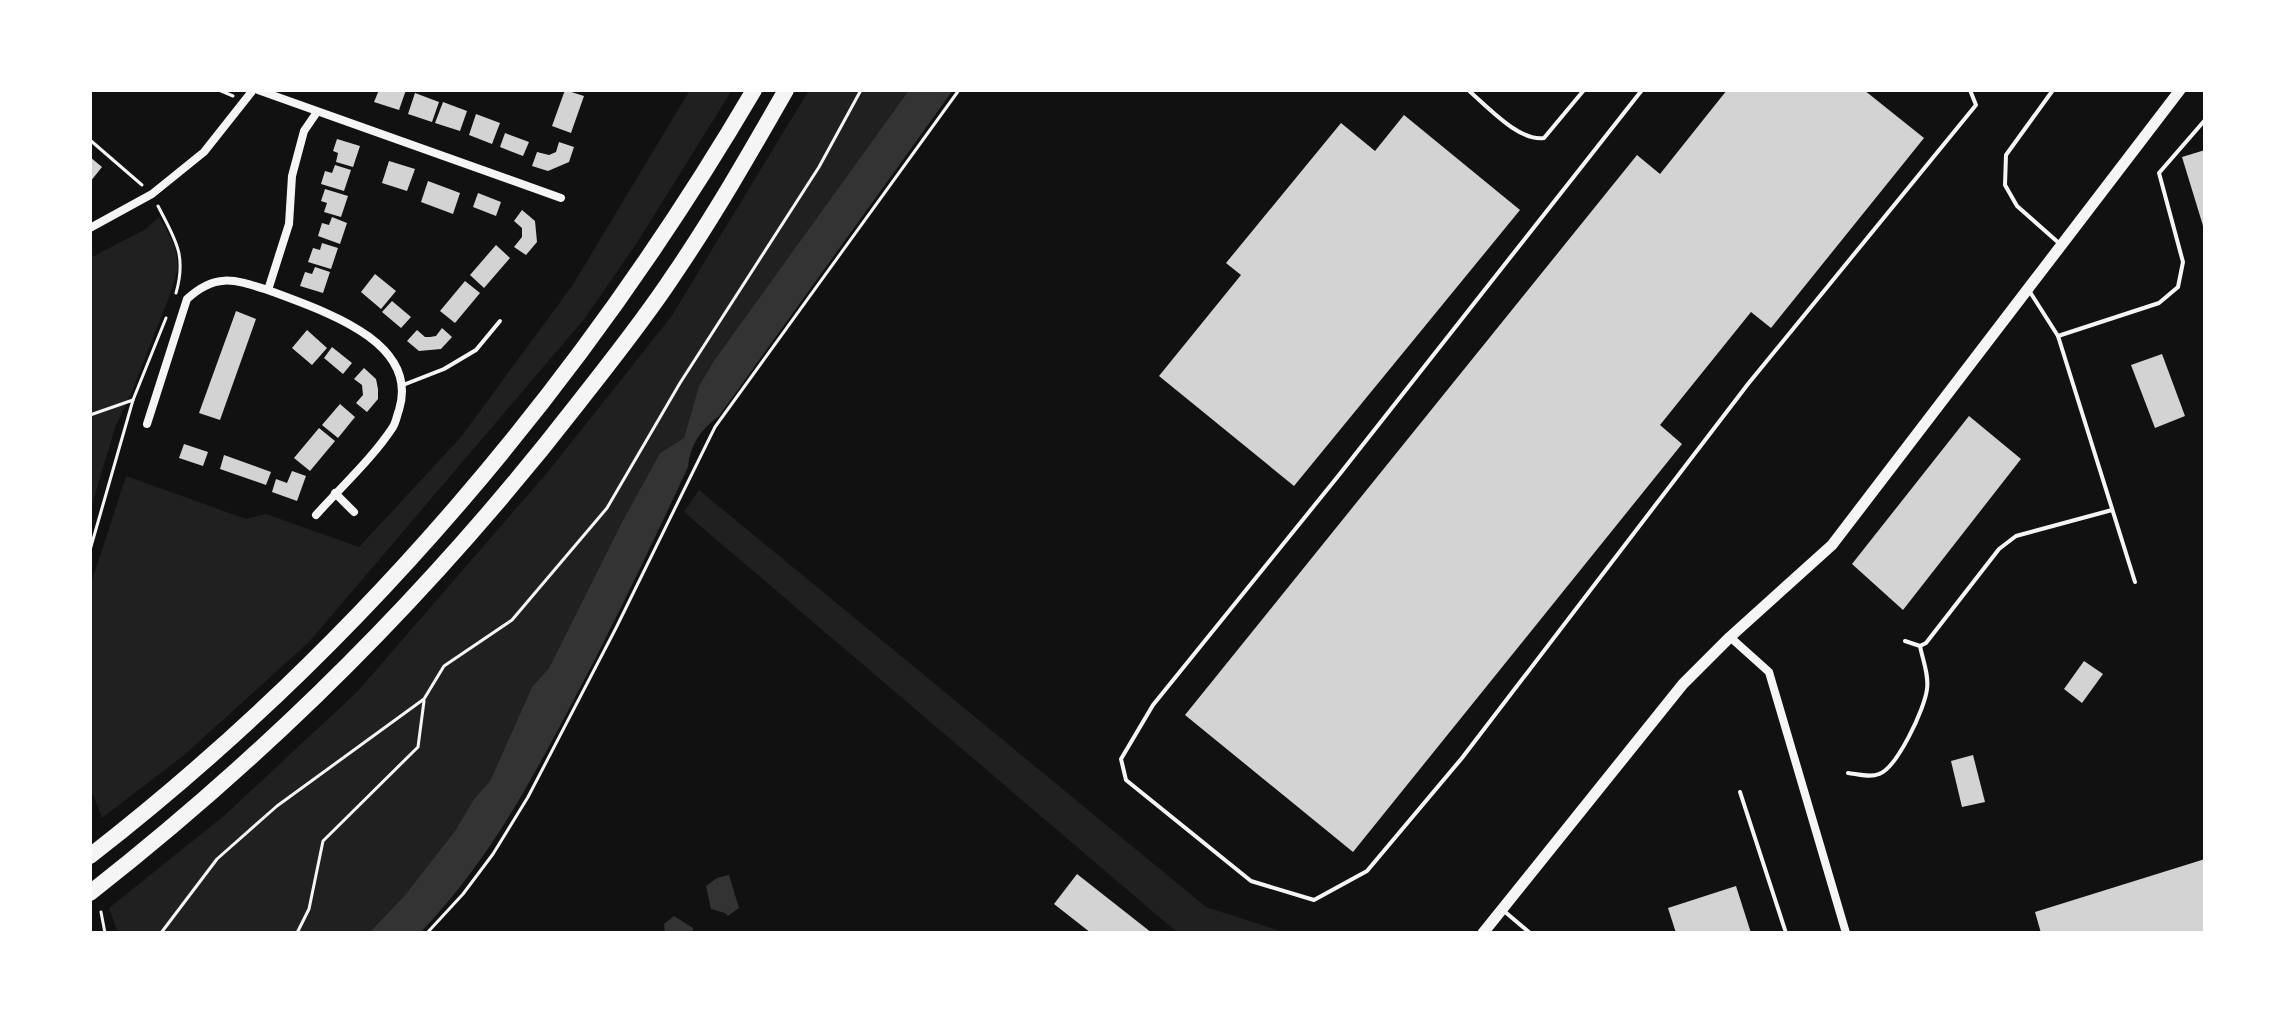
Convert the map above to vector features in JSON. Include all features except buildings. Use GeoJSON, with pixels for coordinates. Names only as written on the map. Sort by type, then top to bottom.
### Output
{"type":"FeatureCollection","features":[{"type":"Feature","properties":{"kind":"highway"},"geometry":{"type":"LineString","coordinates":[[90,856],[213,754],[287,686],[374,599],[450,515],[506,449],[620,300],[754,90]]}},
{"type":"Feature","properties":{"kind":"highway"},"geometry":{"type":"LineString","coordinates":[[90,893],[168,831],[299,715],[449,561],[524,473],[672,278],[786,90]]}},
{"type":"Feature","properties":{"kind":"street"},"geometry":{"type":"LineString","coordinates":[[90,228],[152,194],[204,152],[255,90],[561,198]]}},
{"type":"Feature","properties":{"kind":"street"},"geometry":{"type":"LineString","coordinates":[[1483,933],[1683,684],[1832,545],[2180,90]]}},
{"type":"Feature","properties":{"kind":"street"},"geometry":{"type":"LineString","coordinates":[[268,290],[289,224],[292,176],[304,131],[317,112]]}},
{"type":"Feature","properties":{"kind":"street"},"geometry":{"type":"LineString","coordinates":[[147,424],[187,299],[201,286],[216,280],[237,280],[341,319],[379,344],[394,363],[403,385],[403,398],[395,425],[316,515]]}},
{"type":"Feature","properties":{"kind":"street"},"geometry":{"type":"LineString","coordinates":[[335,493],[354,512]]}},
{"type":"Feature","properties":{"kind":"street"},"geometry":{"type":"LineString","coordinates":[[1730,637],[1769,672],[1846,933]]}},
{"type":"Feature","properties":{"kind":"lane"},"geometry":{"type":"LineString","coordinates":[[1468,90],[1522,135],[1534,140],[1544,138],[1584,90]]}},
{"type":"Feature","properties":{"kind":"lane"},"geometry":{"type":"LineString","coordinates":[[1642,90],[1339,475],[1153,705],[1121,759],[1126,780],[1251,881],[1314,900],[1367,871],[1462,758],[1748,384],[1976,105],[1970,90]]}},
{"type":"Feature","properties":{"kind":"lane"},"geometry":{"type":"LineString","coordinates":[[2053,90],[2006,155],[2005,185],[2017,206],[2062,246]]}},
{"type":"Feature","properties":{"kind":"lane"},"geometry":{"type":"LineString","coordinates":[[2058,336],[2159,303],[2178,287],[2183,262],[2159,173],[2205,120]]}},
{"type":"Feature","properties":{"kind":"lane"},"geometry":{"type":"LineString","coordinates":[[2028,290],[2058,336],[2135,582]]}},
{"type":"Feature","properties":{"kind":"lane"},"geometry":{"type":"LineString","coordinates":[[403,385],[444,369],[476,350],[500,321]]}},
{"type":"Feature","properties":{"kind":"lane"},"geometry":{"type":"LineString","coordinates":[[1905,641],[1920,646],[1926,643],[1999,549],[2016,536],[2112,510]]}},
{"type":"Feature","properties":{"kind":"lane"},"geometry":{"type":"LineString","coordinates":[[1848,773],[1875,776],[1895,762],[1925,700],[1927,675],[1920,646]]}},
{"type":"Feature","properties":{"kind":"lane"},"geometry":{"type":"LineString","coordinates":[[1740,792],[1786,933]]}},
{"type":"Feature","properties":{"kind":"lane"},"geometry":{"type":"LineString","coordinates":[[1502,909],[1530,933]]}},
{"type":"Feature","properties":{"kind":"path"},"geometry":{"type":"LineString","coordinates":[[161,933],[217,859],[277,806],[424,699],[444,666],[512,620],[607,508],[680,383],[819,167],[861,90]]}},
{"type":"Feature","properties":{"kind":"path"},"geometry":{"type":"LineString","coordinates":[[427,933],[463,894],[493,854],[528,797],[715,427],[959,90]]}},
{"type":"Feature","properties":{"kind":"path"},"geometry":{"type":"LineString","coordinates":[[90,140],[152,194],[178,245],[181,277],[175,295]]}},
{"type":"Feature","properties":{"kind":"path"},"geometry":{"type":"LineString","coordinates":[[90,550],[133,400],[170,308]]}},
{"type":"Feature","properties":{"kind":"path"},"geometry":{"type":"LineString","coordinates":[[90,415],[133,400]]}},
{"type":"Feature","properties":{"kind":"path"},"geometry":{"type":"LineString","coordinates":[[297,933],[309,909],[323,841],[418,747],[424,699]]}},
{"type":"Feature","properties":{"kind":"path"},"geometry":{"type":"LineString","coordinates":[[101,912],[105,933]]}},
{"type":"Feature","properties":{"kind":"shaded area"},"geometry":{"type":"Polygon","coordinates":[[[690,90],[732,90],[638,241],[585,318],[309,642],[183,756],[102,818],[90,787],[90,587],[126,476],[246,519],[266,514],[359,547],[461,437],[572,286],[690,90]]]}},
{"type":"Feature","properties":{"kind":"shaded area"},"geometry":{"type":"Polygon","coordinates":[[[809,90],[909,90],[713,362],[699,386],[684,438],[660,453],[549,668],[532,687],[490,781],[405,895],[369,933],[118,933],[109,908],[225,815],[358,691],[546,474],[671,317],[809,90]]]}},
{"type":"Feature","properties":{"kind":"shaded area"},"geometry":{"type":"Polygon","coordinates":[[[909,90],[953,90],[719,416],[698,438],[688,467],[615,619],[503,826],[465,880],[420,933],[369,933],[405,895],[490,781],[532,687],[549,668],[660,453],[684,438],[699,386],[713,362],[909,90]]]}},
{"type":"Feature","properties":{"kind":"shaded area"},"geometry":{"type":"Polygon","coordinates":[[[159,217],[175,246],[178,268],[116,425],[90,511],[90,258],[146,229],[159,217]]]}},
{"type":"Feature","properties":{"kind":"shaded area"},"geometry":{"type":"Polygon","coordinates":[[[699,490],[1206,907],[1287,933],[1178,933],[684,512],[699,490]]]}},
{"type":"Feature","properties":{"kind":"shaded area"},"geometry":{"type":"Polygon","coordinates":[[[729,875],[739,908],[728,916],[711,909],[706,886],[717,878],[729,875]]]}},
{"type":"Feature","properties":{"kind":"shaded area"},"geometry":{"type":"Polygon","coordinates":[[[674,916],[693,928],[693,933],[665,933],[664,924],[674,916]]]}}]}
